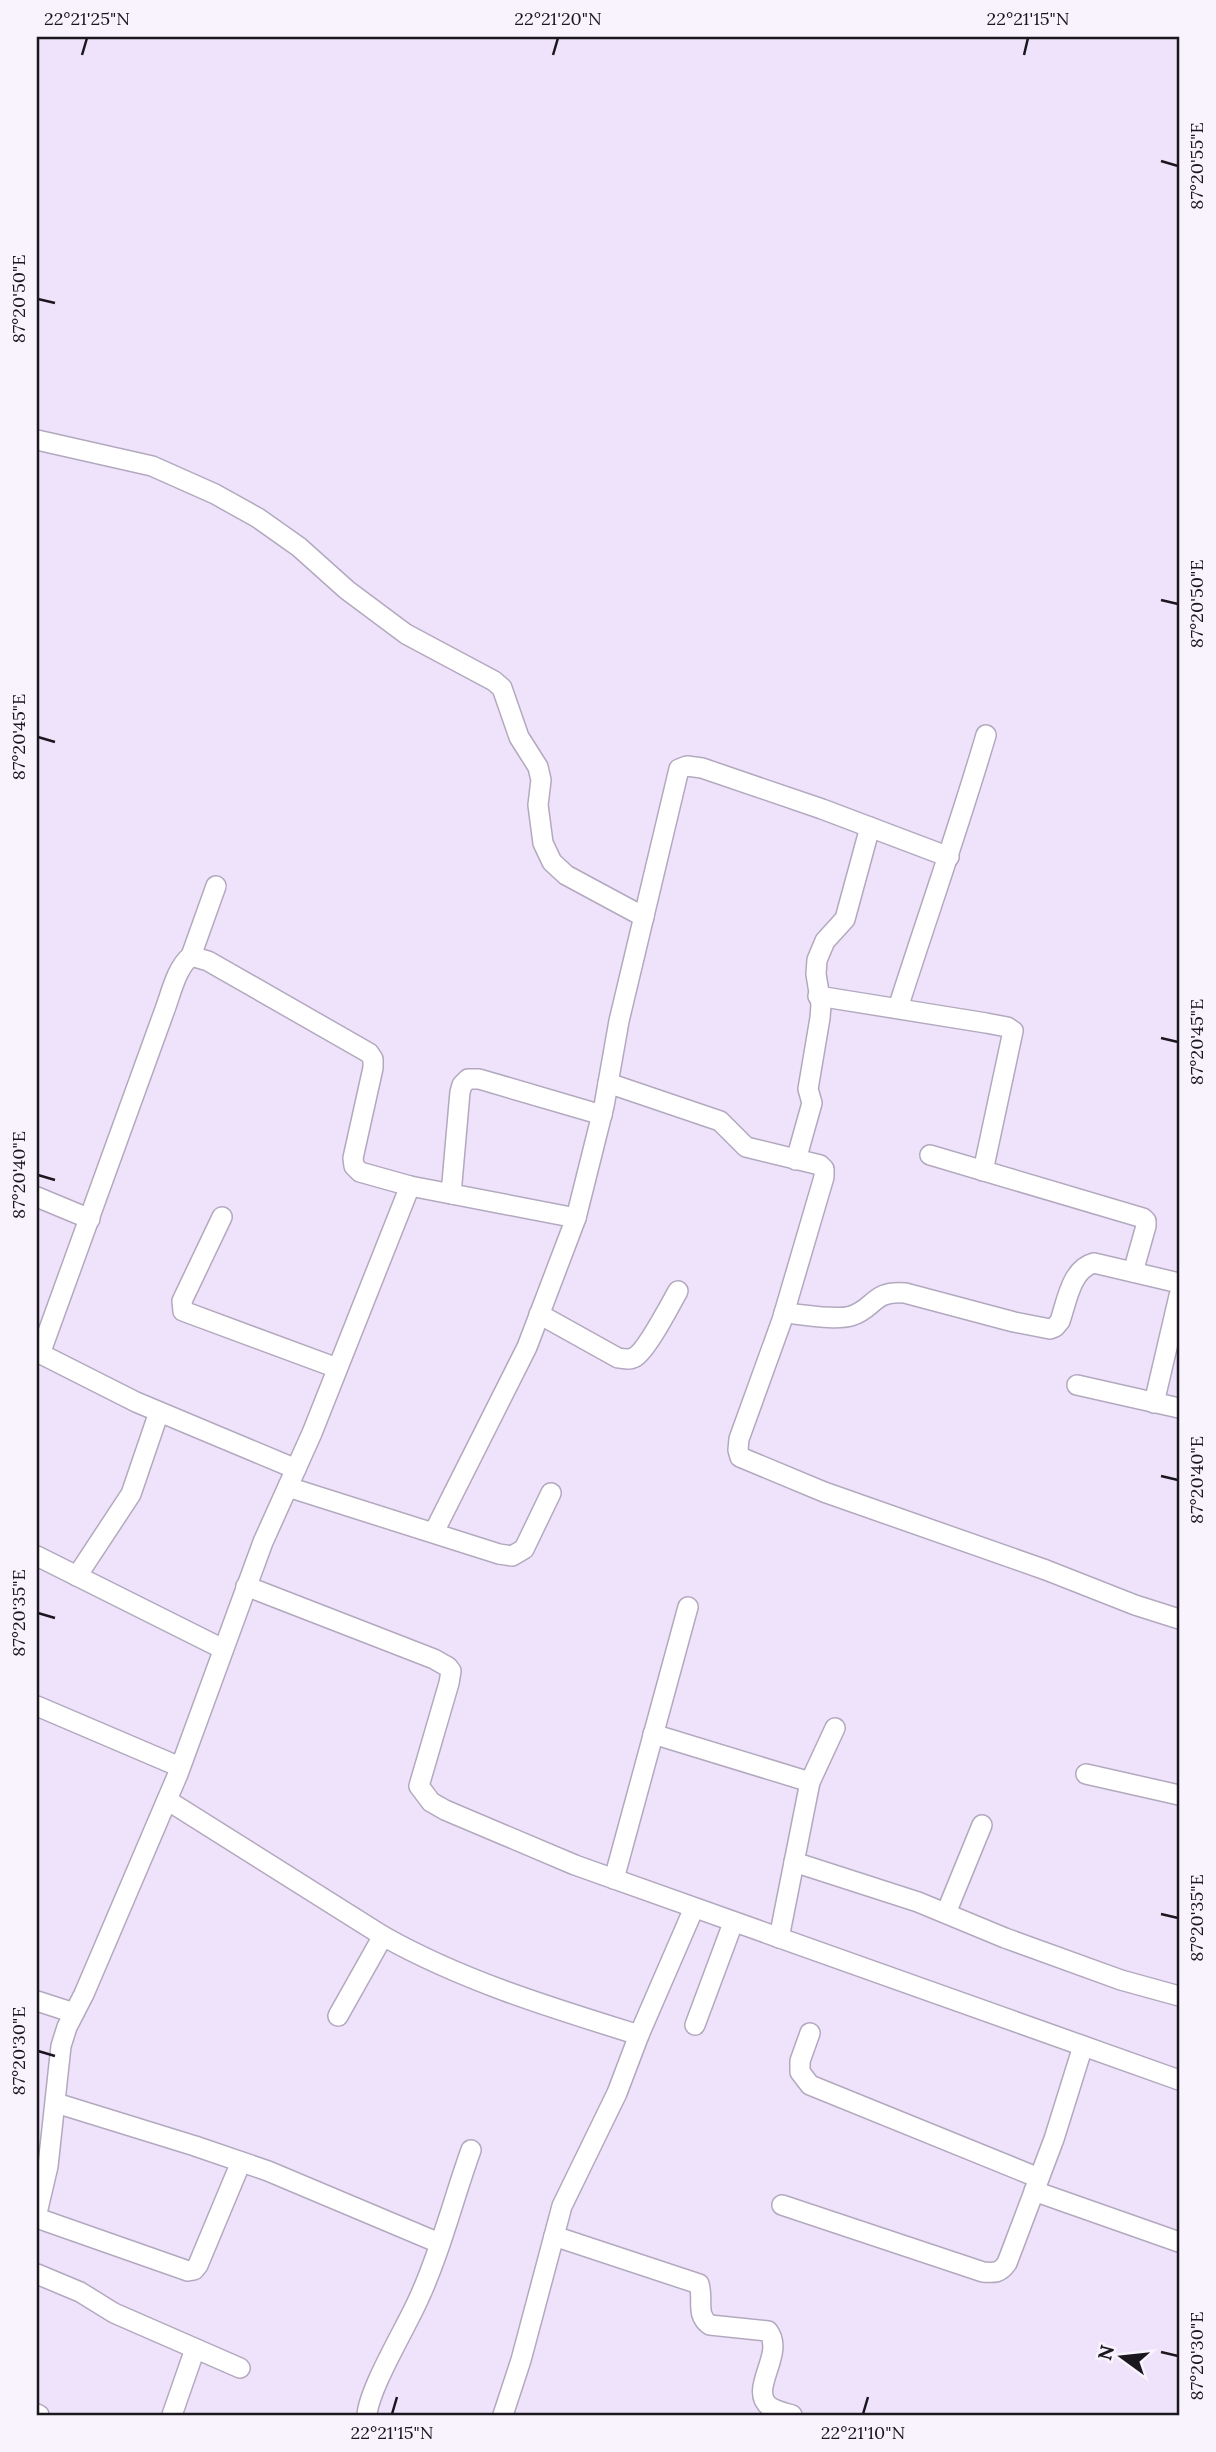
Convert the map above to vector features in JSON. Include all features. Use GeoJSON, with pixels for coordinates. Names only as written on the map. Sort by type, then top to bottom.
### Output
{"type":"FeatureCollection","features":[{"type":"Feature","properties":{"kind":"street"},"geometry":{"type":"LineString","coordinates":[[37,440],[152,466],[215,494],[258,518],[299,547],[347,590],[406,634],[494,681],[502,688],[519,737],[538,767],[541,780],[538,805],[542,843],[552,862],[566,875],[644,917]]}},
{"type":"Feature","properties":{"kind":"street"},"geometry":{"type":"LineString","coordinates":[[898,1008],[949,858],[986,735]]}},
{"type":"Feature","properties":{"kind":"street"},"geometry":{"type":"LineString","coordinates":[[434,1532],[510,1382],[540,1314],[576,1218],[608,1083],[619,1021],[679,769],[687,766],[702,768],[949,858]]}},
{"type":"Feature","properties":{"kind":"street"},"geometry":{"type":"LineString","coordinates":[[796,1160],[812,1103],[807,1089],[820,1018],[821,1005],[816,974],[820,952],[830,935],[845,919],[870,827]]}},
{"type":"Feature","properties":{"kind":"street"},"geometry":{"type":"LineString","coordinates":[[216,886],[191,957],[179,973],[164,1012],[90,1219],[38,1353],[292,1478],[499,1554],[512,1556],[524,1549],[551,1493]]}},
{"type":"Feature","properties":{"kind":"street"},"geometry":{"type":"LineString","coordinates":[[191,957],[208,961],[369,1053],[373,1059],[373,1068],[353,1158],[354,1166],[360,1172],[410,1186],[576,1218]]}},
{"type":"Feature","properties":{"kind":"street"},"geometry":{"type":"LineString","coordinates":[[818,996],[986,1023],[1007,1027],[1013,1031],[983,1171]]}},
{"type":"Feature","properties":{"kind":"street"},"geometry":{"type":"LineString","coordinates":[[451,1194],[460,1092],[468,1079],[479,1079],[601,1115]]}},
{"type":"Feature","properties":{"kind":"street"},"geometry":{"type":"LineString","coordinates":[[608,1083],[720,1121],[746,1147],[820,1165],[824,1169],[824,1177],[784,1312],[738,1439],[740,1457],[824,1492],[1179,1619]]}},
{"type":"Feature","properties":{"kind":"street"},"geometry":{"type":"LineString","coordinates":[[930,1155],[1143,1218],[1146,1226],[1133,1272]]}},
{"type":"Feature","properties":{"kind":"street"},"geometry":{"type":"LineString","coordinates":[[37,2213],[48,2166],[61,2046],[167,1800],[263,1542],[292,1478],[410,1186]]}},
{"type":"Feature","properties":{"kind":"street"},"geometry":{"type":"LineString","coordinates":[[37,1197],[90,1219]]}},
{"type":"Feature","properties":{"kind":"street"},"geometry":{"type":"LineString","coordinates":[[222,1217],[182,1301],[183,1311],[337,1368]]}},
{"type":"Feature","properties":{"kind":"street"},"geometry":{"type":"LineString","coordinates":[[784,1312],[844,1317],[855,1315],[881,1295],[890,1292],[905,1293],[1049,1329],[1060,1321],[1077,1274],[1086,1265],[1094,1263],[1179,1283]]}},
{"type":"Feature","properties":{"kind":"street"},"geometry":{"type":"LineString","coordinates":[[540,1314],[626,1360],[636,1357],[644,1347],[678,1291]]}},
{"type":"Feature","properties":{"kind":"street"},"geometry":{"type":"LineString","coordinates":[[1154,1403],[1179,1296]]}},
{"type":"Feature","properties":{"kind":"street"},"geometry":{"type":"LineString","coordinates":[[1077,1385],[1179,1408]]}},
{"type":"Feature","properties":{"kind":"street"},"geometry":{"type":"LineString","coordinates":[[77,1576],[131,1494],[159,1412]]}},
{"type":"Feature","properties":{"kind":"street"},"geometry":{"type":"LineString","coordinates":[[37,1556],[223,1649]]}},
{"type":"Feature","properties":{"kind":"street"},"geometry":{"type":"LineString","coordinates":[[246,1586],[448,1667],[451,1671],[449,1683],[419,1786],[424,1795],[445,1810],[614,1879],[733,1923],[876,1970],[1179,2080]]}},
{"type":"Feature","properties":{"kind":"street"},"geometry":{"type":"LineString","coordinates":[[614,1879],[688,1608]]}},
{"type":"Feature","properties":{"kind":"street"},"geometry":{"type":"LineString","coordinates":[[37,1706],[180,1767]]}},
{"type":"Feature","properties":{"kind":"street"},"geometry":{"type":"LineString","coordinates":[[779,1938],[810,1782],[835,1728]]}},
{"type":"Feature","properties":{"kind":"street"},"geometry":{"type":"LineString","coordinates":[[653,1734],[810,1782]]}},
{"type":"Feature","properties":{"kind":"street"},"geometry":{"type":"LineString","coordinates":[[1086,1774],[1179,1795]]}},
{"type":"Feature","properties":{"kind":"street"},"geometry":{"type":"LineString","coordinates":[[167,1800],[383,1937],[418,1956],[547,2007],[639,2035]]}},
{"type":"Feature","properties":{"kind":"street"},"geometry":{"type":"LineString","coordinates":[[946,1913],[982,1825]]}},
{"type":"Feature","properties":{"kind":"street"},"geometry":{"type":"LineString","coordinates":[[794,1862],[946,1913],[1005,1938],[1121,1980],[1179,1996]]}},
{"type":"Feature","properties":{"kind":"street"},"geometry":{"type":"LineString","coordinates":[[503,2415],[521,2360],[554,2236],[575,2176],[617,2093],[694,1908]]}},
{"type":"Feature","properties":{"kind":"street"},"geometry":{"type":"LineString","coordinates":[[695,2025],[733,1923]]}},
{"type":"Feature","properties":{"kind":"street"},"geometry":{"type":"LineString","coordinates":[[338,2016],[383,1937]]}},
{"type":"Feature","properties":{"kind":"street"},"geometry":{"type":"LineString","coordinates":[[37,2001],[74,2013]]}},
{"type":"Feature","properties":{"kind":"street"},"geometry":{"type":"LineString","coordinates":[[810,2033],[800,2061],[800,2072],[810,2085],[1037,2185],[1179,2242]]}},
{"type":"Feature","properties":{"kind":"street"},"geometry":{"type":"LineString","coordinates":[[782,2205],[983,2272],[995,2273],[1002,2270],[1037,2185],[1083,2046]]}},
{"type":"Feature","properties":{"kind":"street"},"geometry":{"type":"LineString","coordinates":[[56,2103],[268,2171],[439,2243]]}},
{"type":"Feature","properties":{"kind":"street"},"geometry":{"type":"LineString","coordinates":[[367,2415],[377,2384],[421,2295],[471,2150]]}},
{"type":"Feature","properties":{"kind":"street"},"geometry":{"type":"LineString","coordinates":[[37,2218],[188,2271],[194,2270],[241,2162]]}},
{"type":"Feature","properties":{"kind":"street"},"geometry":{"type":"LineString","coordinates":[[554,2236],[699,2284],[702,2292],[700,2313],[702,2320],[710,2325],[768,2331],[773,2337],[774,2349],[762,2392],[764,2401],[772,2409],[792,2415]]}},
{"type":"Feature","properties":{"kind":"street"},"geometry":{"type":"LineString","coordinates":[[37,2274],[65,2285],[114,2313],[240,2368]]}},
{"type":"Feature","properties":{"kind":"street"},"geometry":{"type":"LineString","coordinates":[[172,2415],[195,2349]]}}]}
